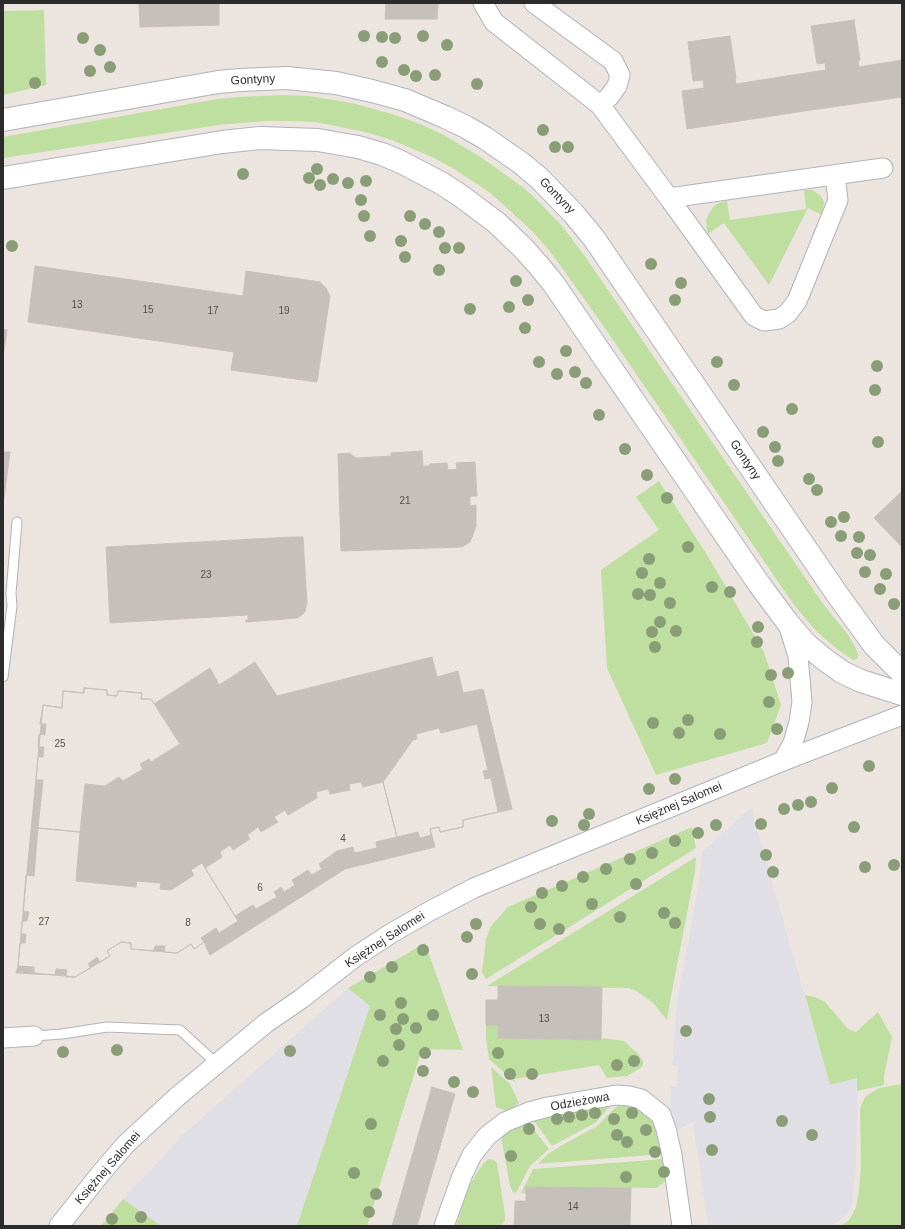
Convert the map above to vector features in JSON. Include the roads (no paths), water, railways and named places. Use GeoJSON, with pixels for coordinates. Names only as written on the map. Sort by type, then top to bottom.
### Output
{"type":"FeatureCollection","features":[{"type":"Feature","properties":{"kind":"street"},"geometry":{"type":"LineString","coordinates":[[483,3],[494,22],[600,105],[754,316],[764,321],[779,319],[788,313],[797,301],[838,200],[835,175]]}},
{"type":"Feature","properties":{"kind":"street"},"geometry":{"type":"LineString","coordinates":[[534,3],[613,61],[620,75],[617,86],[609,97],[600,105]]}},
{"type":"Feature","properties":{"kind":"street","name":"Gontyny"},"geometry":{"type":"LineString","coordinates":[[3,120],[218,82],[287,78],[342,84],[405,100],[445,116],[485,138],[521,163],[539,178],[574,213],[593,237],[837,594],[874,645],[902,673]]}},
{"type":"Feature","properties":{"kind":"street"},"geometry":{"type":"LineString","coordinates":[[3,178],[222,142],[260,138],[318,140],[358,147],[382,154],[401,162],[435,180],[461,196],[497,223],[539,266],[759,584],[788,623],[806,644],[842,672],[861,681],[902,694]]}},
{"type":"Feature","properties":{"kind":"street"},"geometry":{"type":"LineString","coordinates":[[669,198],[883,168]]}},
{"type":"Feature","properties":{"kind":"street"},"geometry":{"type":"LineString","coordinates":[[783,761],[793,742],[799,722],[802,702],[798,656],[788,623]]}},
{"type":"Feature","properties":{"kind":"street","name":"Księżnej Salomei"},"geometry":{"type":"LineString","coordinates":[[59,1226],[126,1144],[217,1064],[266,1024],[355,957],[390,934],[474,888],[783,761],[902,715]]}},
{"type":"Feature","properties":{"kind":"street"},"geometry":{"type":"LineString","coordinates":[[3,1038],[34,1036]]}},
{"type":"Feature","properties":{"kind":"street","name":"Odzieżowa"},"geometry":{"type":"LineString","coordinates":[[444,1226],[462,1176],[472,1155],[487,1136],[505,1122],[528,1112],[548,1107],[616,1095],[641,1099],[661,1115],[672,1155],[682,1226]]}},
{"type":"Feature","properties":{"kind":"lane"},"geometry":{"type":"LineString","coordinates":[[3,677],[12,606],[11,593],[17,522]]}},
{"type":"Feature","properties":{"kind":"lane"},"geometry":{"type":"LineString","coordinates":[[34,1036],[62,1034],[107,1027],[180,1030],[217,1064]]}}]}
